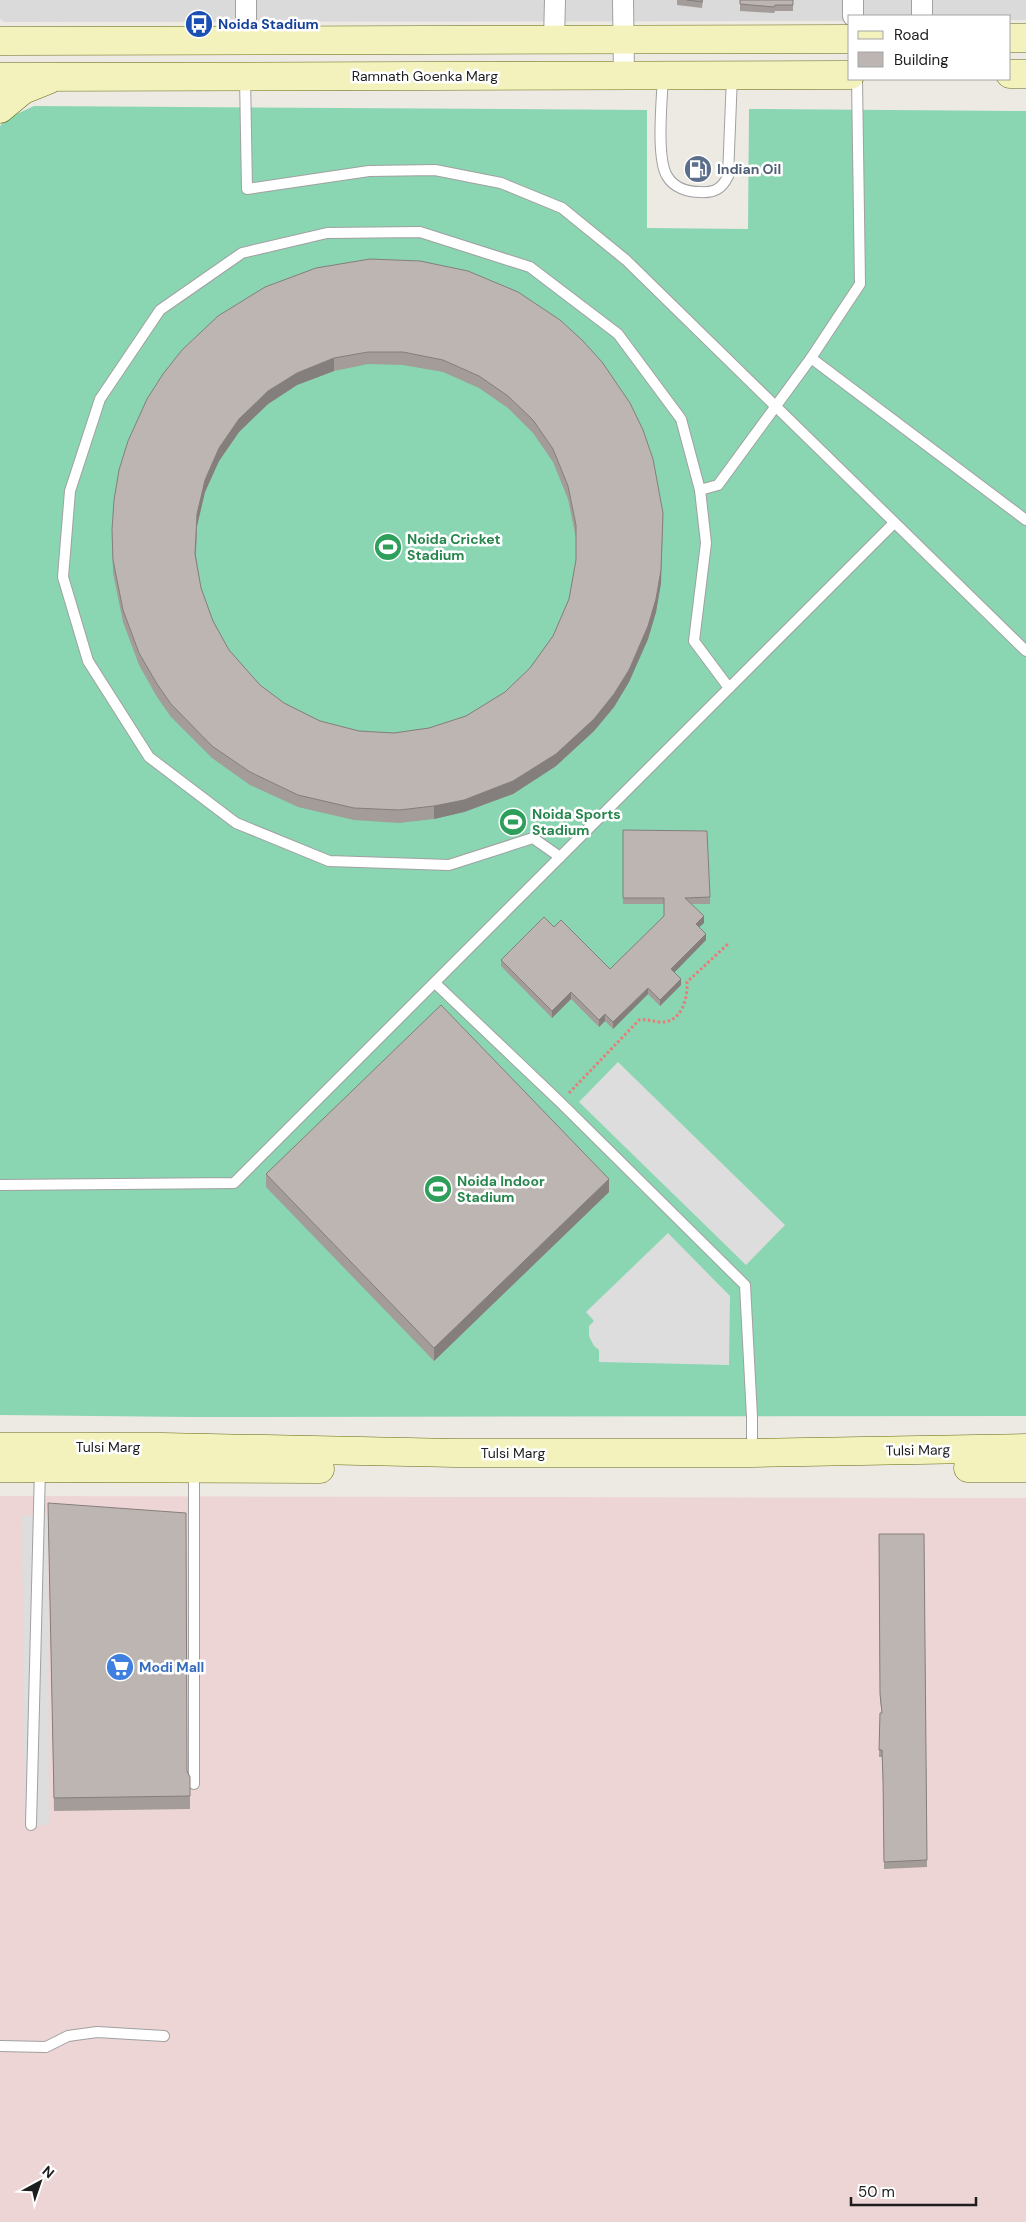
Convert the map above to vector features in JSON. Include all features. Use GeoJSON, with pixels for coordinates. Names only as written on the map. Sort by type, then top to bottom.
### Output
{"type":"FeatureCollection","features":[{"type":"Feature","properties":{"kind":"street"},"geometry":{"type":"LineString","coordinates":[[246,0],[246,41]]}},
{"type":"Feature","properties":{"kind":"street"},"geometry":{"type":"LineString","coordinates":[[554,40],[555,0]]}},
{"type":"Feature","properties":{"kind":"street"},"geometry":{"type":"LineString","coordinates":[[623,0],[624,76]]}},
{"type":"Feature","properties":{"kind":"street"},"geometry":{"type":"LineString","coordinates":[[853,0],[853,15]]}},
{"type":"Feature","properties":{"kind":"street"},"geometry":{"type":"LineString","coordinates":[[922,0],[922,15]]}},
{"type":"Feature","properties":{"kind":"street"},"geometry":{"type":"LineString","coordinates":[[1011,38],[1026,38]]}},
{"type":"Feature","properties":{"kind":"street"},"geometry":{"type":"LineString","coordinates":[[4,39],[246,41],[848,39]]}},
{"type":"Feature","properties":{"kind":"street"},"geometry":{"type":"LineString","coordinates":[[1011,74],[1026,74]]}},
{"type":"Feature","properties":{"kind":"street","name":"Ramnath Goenka Marg"},"geometry":{"type":"LineString","coordinates":[[0,77],[848,75]]}},
{"type":"Feature","properties":{"kind":"street"},"geometry":{"type":"LineString","coordinates":[[0,109],[24,90],[54,78]]}},
{"type":"Feature","properties":{"kind":"street","name":"Tulsi Marg"},"geometry":{"type":"LineString","coordinates":[[0,1447],[173,1447],[1026,1468]]}},
{"type":"Feature","properties":{"kind":"street","name":"Tulsi Marg"},"geometry":{"type":"LineString","coordinates":[[15,1471],[194,1468],[453,1470],[752,1461],[1026,1448]]}},
{"type":"Feature","properties":{"kind":"lane"},"geometry":{"type":"LineString","coordinates":[[663,76],[662,159],[666,176],[680,189],[691,192],[710,192],[718,190],[728,176],[732,75]]}},
{"type":"Feature","properties":{"kind":"lane"},"geometry":{"type":"LineString","coordinates":[[245,76],[246,189],[369,171],[435,170],[501,183],[562,208],[626,260],[1026,651]]}},
{"type":"Feature","properties":{"kind":"lane"},"geometry":{"type":"LineString","coordinates":[[700,490],[718,485],[811,358],[860,284],[857,80]]}},
{"type":"Feature","properties":{"kind":"lane"},"geometry":{"type":"LineString","coordinates":[[560,858],[533,838],[449,865],[329,861],[236,822],[149,757],[88,661],[64,577],[70,491],[100,399],[160,310],[242,253],[327,233],[420,232],[530,267],[618,334],[681,418],[700,490],[706,543],[694,641],[729,688]]}},
{"type":"Feature","properties":{"kind":"lane"},"geometry":{"type":"LineString","coordinates":[[811,358],[1026,520]]}},
{"type":"Feature","properties":{"kind":"lane"},"geometry":{"type":"LineString","coordinates":[[0,1185],[234,1183],[894,523]]}},
{"type":"Feature","properties":{"kind":"lane"},"geometry":{"type":"LineString","coordinates":[[435,983],[560,1102],[745,1285],[752,1417],[752,1461]]}},
{"type":"Feature","properties":{"kind":"lane"},"geometry":{"type":"LineString","coordinates":[[194,1468],[194,1784]]}},
{"type":"Feature","properties":{"kind":"lane"},"geometry":{"type":"LineString","coordinates":[[15,1471],[31,1825]]}},
{"type":"Feature","properties":{"kind":"lane"},"geometry":{"type":"LineString","coordinates":[[0,2046],[46,2047],[68,2036],[97,2032],[164,2036]]}},
{"type":"Feature","properties":{"kind":"path"},"geometry":{"type":"LineString","coordinates":[[560,1102],[639,1020],[648,1019],[661,1022],[676,1016],[685,1004],[687,982],[728,943]]}},
{"type":"Feature","properties":{"kind":"shaded area"},"geometry":{"type":"Polygon","coordinates":[[[0,0],[1026,0],[1026,20],[1011,20],[1011,15],[848,15],[848,21],[4,22],[0,19],[0,0]]]}},
{"type":"Feature","properties":{"kind":"shaded area"},"geometry":{"type":"Polygon","coordinates":[[[618,1062],[785,1225],[746,1265],[579,1102],[618,1062]]]}},
{"type":"Feature","properties":{"kind":"shaded area"},"geometry":{"type":"Polygon","coordinates":[[[668,1233],[730,1296],[729,1365],[599,1362],[599,1350],[594,1346],[589,1336],[589,1326],[594,1321],[586,1312],[668,1233]]]}},
{"type":"Feature","properties":{"kind":"shaded area"},"geometry":{"type":"Polygon","coordinates":[[[0,1496],[1026,1498],[1026,2222],[0,2222],[0,1496]]]}},
{"type":"Feature","properties":{"kind":"shaded area"},"geometry":{"type":"Polygon","coordinates":[[[22,1516],[48,1516],[49,1825],[25,1825],[22,1516]]]}},
{"type":"Feature","properties":{"kind":"green space","name":"Noida Sports Stadium"},"geometry":{"type":"Polygon","coordinates":[[[34,106],[647,110],[647,228],[748,229],[749,109],[1026,111],[1026,1416],[190,1417],[0,1415],[0,126],[6,119],[34,106]]]}},
{"type":"Feature","properties":{"kind":"building"},"geometry":{"type":"Polygon","coordinates":[[[740,0],[793,0],[793,5],[775,5],[774,7],[740,4],[740,0]]]}},
{"type":"Feature","properties":{"kind":"building"},"geometry":{"type":"Polygon","coordinates":[[[370,259],[420,261],[468,271],[518,292],[560,320],[602,362],[630,403],[643,430],[653,459],[663,513],[661,570],[656,599],[648,626],[629,670],[614,694],[594,719],[556,754],[513,781],[464,800],[399,810],[354,808],[298,795],[250,772],[212,746],[171,704],[139,653],[123,610],[113,560],[114,500],[119,470],[128,441],[147,399],[163,374],[182,350],[218,316],[265,287],[316,268],[370,259]],[[368,352],[334,358],[297,373],[268,391],[239,419],[219,448],[205,480],[197,514],[195,554],[201,588],[213,621],[229,650],[260,685],[284,703],[320,721],[359,731],[394,733],[429,728],[466,716],[505,692],[530,668],[553,636],[569,599],[576,560],[576,525],[568,486],[553,449],[533,420],[508,396],[479,376],[443,360],[403,352],[368,352]]]}},
{"type":"Feature","properties":{"kind":"building"},"geometry":{"type":"Polygon","coordinates":[[[623,830],[707,831],[710,897],[685,898],[704,916],[696,924],[706,934],[671,969],[681,979],[660,1000],[648,988],[613,1022],[605,1014],[599,1020],[571,992],[552,1011],[501,960],[544,917],[554,927],[561,920],[610,969],[664,916],[664,898],[623,898],[623,830]]]}},
{"type":"Feature","properties":{"kind":"building","name":"Noida Indoor Stadium"},"geometry":{"type":"Polygon","coordinates":[[[441,1005],[609,1179],[434,1348],[266,1174],[441,1005]]]}},
{"type":"Feature","properties":{"kind":"building","name":"Modi Mall"},"geometry":{"type":"Polygon","coordinates":[[[48,1503],[186,1513],[187,1771],[190,1777],[190,1796],[54,1798],[48,1503]]]}},
{"type":"Feature","properties":{"kind":"building"},"geometry":{"type":"Polygon","coordinates":[[[879,1534],[924,1534],[927,1860],[884,1862],[882,1750],[879,1750],[880,1713],[882,1713],[880,1694],[879,1534]]]}},
{"type":"Feature","properties":{"kind":"place","name":"Noida Stadium"},"geometry":{"type":"Point","coordinates":[199,24]}},
{"type":"Feature","properties":{"kind":"place","name":"Indian Oil"},"geometry":{"type":"Point","coordinates":[698,169]}},
{"type":"Feature","properties":{"kind":"place","name":"Noida Cricket Stadium"},"geometry":{"type":"Point","coordinates":[388,547]}},
{"type":"Feature","properties":{"kind":"place","name":"Noida Sports Stadium"},"geometry":{"type":"Point","coordinates":[513,822]}},
{"type":"Feature","properties":{"kind":"place","name":"Noida Indoor Stadium"},"geometry":{"type":"Point","coordinates":[438,1189]}},
{"type":"Feature","properties":{"kind":"place","name":"Modi Mall"},"geometry":{"type":"Point","coordinates":[120,1667]}}]}
